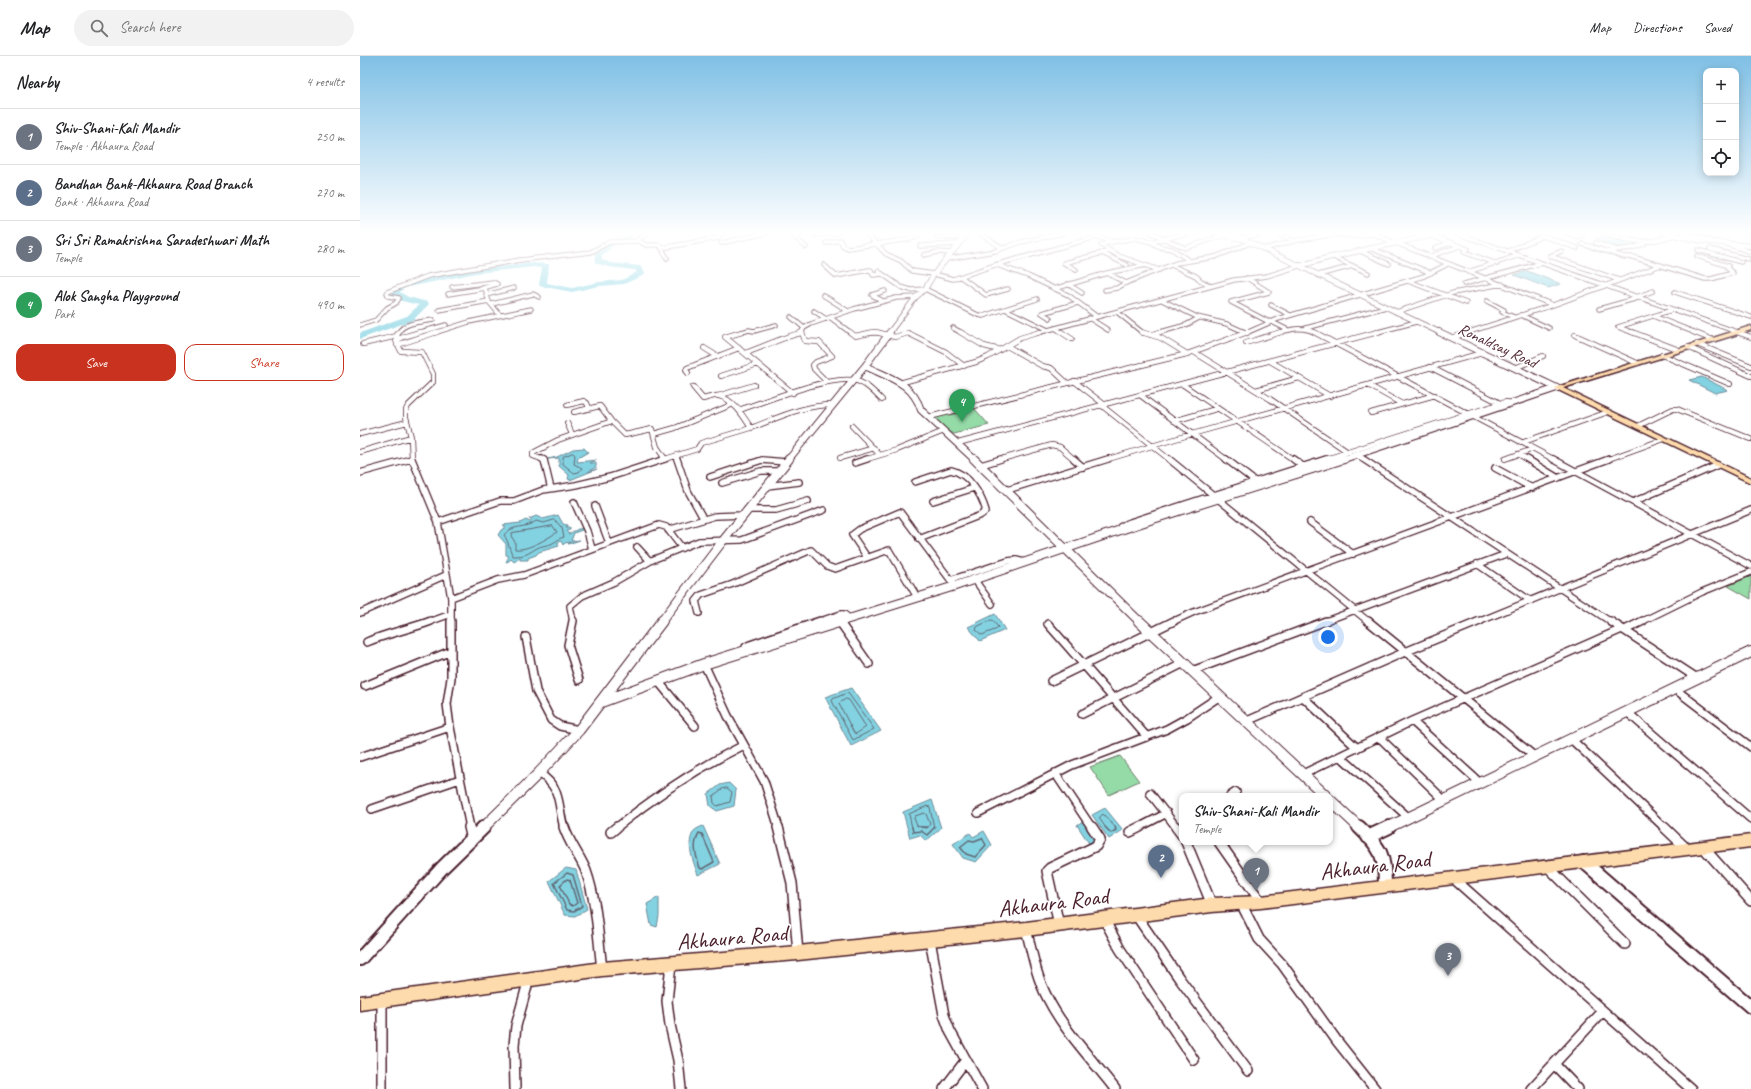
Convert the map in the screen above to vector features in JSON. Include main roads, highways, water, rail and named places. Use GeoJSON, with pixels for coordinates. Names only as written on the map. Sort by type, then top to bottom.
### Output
{"type":"FeatureCollection","features":[{"type":"Feature","properties":{"kind":"main road","name":"Ronaldsay Road"},"geometry":{"type":"LineString","coordinates":[[1751,328],[1557,388],[1751,481]]}},
{"type":"Feature","properties":{"kind":"main road","name":"Akhaura Road"},"geometry":{"type":"LineString","coordinates":[[360,1003],[602,969],[798,953],[1026,929],[1135,914],[1241,902],[1261,902],[1452,877],[1751,841]]}},
{"type":"Feature","properties":{"kind":"water"},"geometry":{"type":"Polygon","coordinates":[[[1530,281],[1554,281],[1561,284],[1548,288],[1530,281]]]}},
{"type":"Feature","properties":{"kind":"water"},"geometry":{"type":"Polygon","coordinates":[[[1702,377],[1728,390],[1715,393],[1689,380],[1702,377]]]}},
{"type":"Feature","properties":{"kind":"water"},"geometry":{"type":"Polygon","coordinates":[[[584,448],[588,452],[578,458],[577,462],[597,460],[590,463],[596,463],[596,467],[588,472],[597,469],[570,480],[568,479],[569,475],[559,466],[559,458],[548,459],[557,457],[573,449],[584,448]]]}},
{"type":"Feature","properties":{"kind":"water"},"geometry":{"type":"Polygon","coordinates":[[[558,515],[563,524],[567,525],[566,528],[570,528],[570,530],[566,531],[569,534],[578,529],[587,528],[574,533],[571,541],[580,540],[568,544],[570,542],[565,543],[563,545],[561,541],[557,543],[559,546],[539,552],[528,558],[528,560],[520,560],[520,558],[514,562],[511,559],[506,562],[509,556],[506,555],[506,544],[498,535],[501,530],[506,527],[503,525],[520,523],[526,520],[530,522],[532,520],[529,519],[536,516],[543,519],[558,515]]]}},
{"type":"Feature","properties":{"kind":"water"},"geometry":{"type":"Polygon","coordinates":[[[995,614],[1005,630],[980,641],[968,627],[995,614]]]}},
{"type":"Feature","properties":{"kind":"water"},"geometry":{"type":"Polygon","coordinates":[[[851,688],[881,731],[851,746],[825,697],[851,688]]]}},
{"type":"Feature","properties":{"kind":"water"},"geometry":{"type":"Polygon","coordinates":[[[729,783],[736,790],[734,806],[717,811],[710,806],[708,794],[720,785],[729,783]]]}},
{"type":"Feature","properties":{"kind":"water"},"geometry":{"type":"Polygon","coordinates":[[[932,800],[941,828],[926,841],[920,835],[910,838],[903,812],[932,800]]]}},
{"type":"Feature","properties":{"kind":"water"},"geometry":{"type":"Polygon","coordinates":[[[1105,808],[1123,830],[1109,839],[1092,815],[1105,808]]]}},
{"type":"Feature","properties":{"kind":"water"},"geometry":{"type":"Polygon","coordinates":[[[1089,817],[1105,840],[1092,848],[1077,825],[1089,817]]]}},
{"type":"Feature","properties":{"kind":"water"},"geometry":{"type":"Polygon","coordinates":[[[703,826],[720,864],[698,875],[691,853],[690,842],[694,831],[703,826]]]}},
{"type":"Feature","properties":{"kind":"water"},"geometry":{"type":"Polygon","coordinates":[[[984,831],[992,845],[976,862],[963,858],[953,844],[970,833],[973,837],[984,831]]]}},
{"type":"Feature","properties":{"kind":"water"},"geometry":{"type":"Polygon","coordinates":[[[566,868],[576,870],[587,909],[575,916],[565,915],[549,881],[566,868]]]}},
{"type":"Feature","properties":{"kind":"water"},"geometry":{"type":"Polygon","coordinates":[[[659,897],[659,916],[657,927],[651,925],[647,904],[659,897]]]}},
{"type":"Feature","properties":{"kind":"waterway"},"geometry":{"type":"LineString","coordinates":[[360,336],[410,318],[425,304],[405,299],[395,292],[401,286],[425,281]]}},
{"type":"Feature","properties":{"kind":"waterway"},"geometry":{"type":"LineString","coordinates":[[543,281],[543,284],[572,290],[599,284],[625,281]]}},
{"type":"Feature","properties":{"kind":"place","name":"Alok Sangha Playground"},"geometry":{"type":"Point","coordinates":[962,422]}},
{"type":"Feature","properties":{"kind":"place","name":"Bandhan Bank-Akhaura Road Branch"},"geometry":{"type":"Point","coordinates":[1161,878]}},
{"type":"Feature","properties":{"kind":"place","name":"Shiv-Shani-Kali Mandir"},"geometry":{"type":"Point","coordinates":[1256,891]}},
{"type":"Feature","properties":{"kind":"place","name":"Sri Sri Ramakrishna Saradeshwari Math"},"geometry":{"type":"Point","coordinates":[1448,976]}}]}
